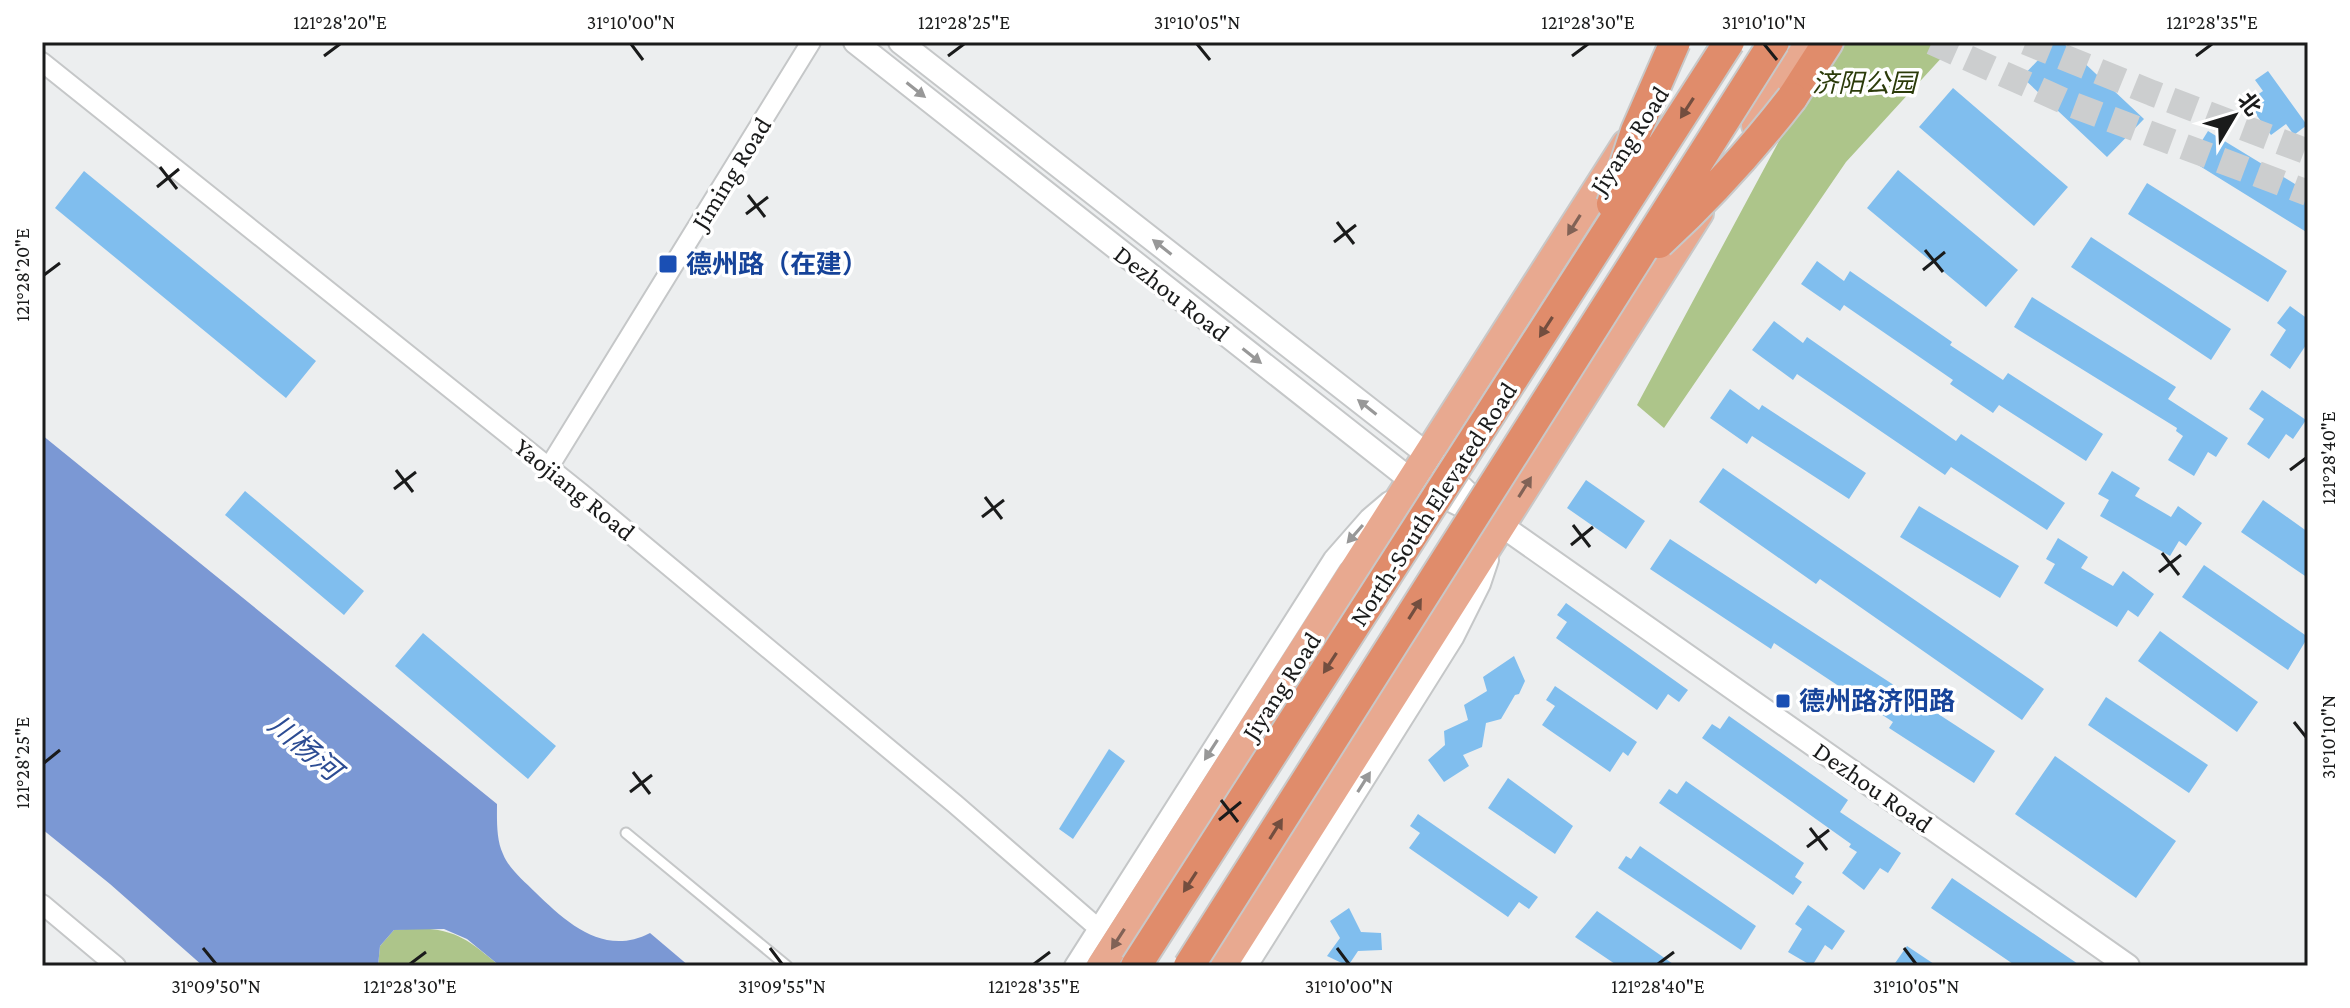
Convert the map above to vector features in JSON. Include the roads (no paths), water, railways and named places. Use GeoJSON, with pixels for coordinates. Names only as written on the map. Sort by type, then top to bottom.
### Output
{"type":"FeatureCollection","features":[{"type":"Feature","properties":{"kind":"highway"},"geometry":{"type":"LineString","coordinates":[[1596,249],[1636,131],[1675,42]]}},
{"type":"Feature","properties":{"kind":"highway","name":"North-South Elevated Road"},"geometry":{"type":"LineString","coordinates":[[1136,966],[1729,42]]}},
{"type":"Feature","properties":{"kind":"highway","name":"North-South Elevated Road"},"geometry":{"type":"LineString","coordinates":[[1189,966],[1774,42]]}},
{"type":"Feature","properties":{"kind":"highway"},"geometry":{"type":"LineString","coordinates":[[1628,272],[1705,201],[1749,152],[1792,98],[1828,42]]}},
{"type":"Feature","properties":{"kind":"main road","name":"Jiyang Road"},"geometry":{"type":"LineString","coordinates":[[1101,966],[1691,42]]}},
{"type":"Feature","properties":{"kind":"main road"},"geometry":{"type":"LineString","coordinates":[[1222,966],[1810,42]]}},
{"type":"Feature","properties":{"kind":"street","name":"Jiming Road"},"geometry":{"type":"LineString","coordinates":[[549,467],[811,42]]}},
{"type":"Feature","properties":{"kind":"street","name":"Dezhou Road"},"geometry":{"type":"LineString","coordinates":[[855,42],[1412,481],[1501,525]]}},
{"type":"Feature","properties":{"kind":"street","name":"Dezhou Road"},"geometry":{"type":"LineString","coordinates":[[900,42],[1428,455],[1501,525],[2128,966]]}},
{"type":"Feature","properties":{"kind":"street","name":"Yaojiang Road"},"geometry":{"type":"LineString","coordinates":[[42,62],[549,467],[955,804],[1098,928]]}},
{"type":"Feature","properties":{"kind":"street"},"geometry":{"type":"LineString","coordinates":[[1074,966],[1333,559],[1369,518],[1412,481]]}},
{"type":"Feature","properties":{"kind":"street"},"geometry":{"type":"LineString","coordinates":[[1248,966],[1454,638],[1481,584],[1501,525]]}},
{"type":"Feature","properties":{"kind":"street"},"geometry":{"type":"LineString","coordinates":[[42,904],[116,966]]}},
{"type":"Feature","properties":{"kind":"lane"},"geometry":{"type":"LineString","coordinates":[[626,833],[787,966]]}},
{"type":"Feature","properties":{"kind":"water","name":"川杨河"},"geometry":{"type":"Polygon","coordinates":[[[42,435],[497,804],[498,836],[506,859],[513,870],[560,915],[602,939],[633,939],[650,933],[689,966],[500,966],[467,939],[444,929],[394,930],[380,946],[378,966],[203,966],[42,829],[42,435]]]}},
{"type":"Feature","properties":{"kind":"tunnel"},"geometry":{"type":"LineString","coordinates":[[1932,42],[2073,105],[2308,193]]}},
{"type":"Feature","properties":{"kind":"tunnel"},"geometry":{"type":"LineString","coordinates":[[2026,42],[2308,152]]}},
{"type":"Feature","properties":{"kind":"place","name":"德州路（在建）"},"geometry":{"type":"Point","coordinates":[668,264]}},
{"type":"Feature","properties":{"kind":"place","name":"德州路济阳路"},"geometry":{"type":"Point","coordinates":[1783,701]}},
{"type":"Feature","properties":{"kind":"park label","name":"济阳公园"},"geometry":{"type":"Point","coordinates":[1864,83]}}]}
